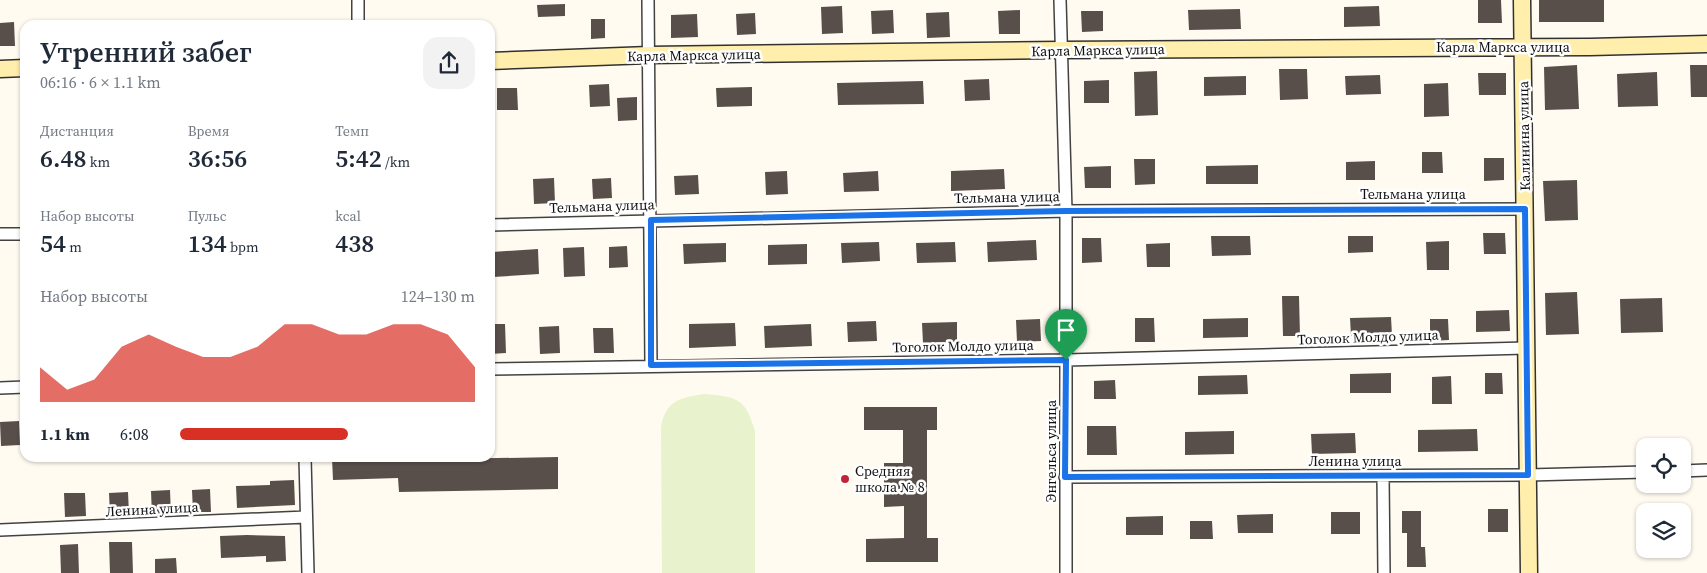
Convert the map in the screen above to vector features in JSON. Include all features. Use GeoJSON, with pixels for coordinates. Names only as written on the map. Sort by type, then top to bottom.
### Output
{"type":"FeatureCollection","features":[{"type":"Feature","properties":{"kind":"street"},"geometry":{"type":"LineString","coordinates":[[358,0],[358,20]]}},
{"type":"Feature","properties":{"kind":"street"},"geometry":{"type":"LineString","coordinates":[[648,0],[651,365]]}},
{"type":"Feature","properties":{"kind":"street","name":"Энгельса улица"},"geometry":{"type":"LineString","coordinates":[[1060,0],[1066,211],[1066,573]]}},
{"type":"Feature","properties":{"kind":"street","name":"Калинина улица"},"geometry":{"type":"LineString","coordinates":[[1522,0],[1529,573]]}},
{"type":"Feature","properties":{"kind":"street","name":"Карла Маркса улица"},"geometry":{"type":"LineString","coordinates":[[495,60],[649,55],[1707,44]]}},
{"type":"Feature","properties":{"kind":"street"},"geometry":{"type":"LineString","coordinates":[[0,68],[20,68]]}},
{"type":"Feature","properties":{"kind":"street","name":"Тельмана улица"},"geometry":{"type":"LineString","coordinates":[[495,225],[1066,211],[1525,209]]}},
{"type":"Feature","properties":{"kind":"street"},"geometry":{"type":"LineString","coordinates":[[0,234],[20,234]]}},
{"type":"Feature","properties":{"kind":"street","name":"Тоголок Молдо улица"},"geometry":{"type":"LineString","coordinates":[[495,369],[1066,360],[1527,348]]}},
{"type":"Feature","properties":{"kind":"street"},"geometry":{"type":"LineString","coordinates":[[0,388],[20,387]]}},
{"type":"Feature","properties":{"kind":"street"},"geometry":{"type":"LineString","coordinates":[[305,462],[308,573]]}},
{"type":"Feature","properties":{"kind":"street"},"geometry":{"type":"LineString","coordinates":[[1691,471],[1707,470]]}},
{"type":"Feature","properties":{"kind":"street","name":"Ленина улица"},"geometry":{"type":"LineString","coordinates":[[1065,477],[1528,475],[1636,472]]}},
{"type":"Feature","properties":{"kind":"street"},"geometry":{"type":"LineString","coordinates":[[1383,476],[1384,573]]}},
{"type":"Feature","properties":{"kind":"street","name":"Ленина улица"},"geometry":{"type":"LineString","coordinates":[[0,530],[306,517]]}},
{"type":"Feature","properties":{"kind":"green space"},"geometry":{"type":"Polygon","coordinates":[[[704,394],[725,396],[738,401],[748,412],[755,431],[755,573],[662,573],[661,427],[663,418],[666,411],[675,402],[704,394]]]}},
{"type":"Feature","properties":{"kind":"building"},"geometry":{"type":"Polygon","coordinates":[[[1478,0],[1501,0],[1502,23],[1478,23],[1478,0]]]}},
{"type":"Feature","properties":{"kind":"building"},"geometry":{"type":"Polygon","coordinates":[[[1539,0],[1604,0],[1604,22],[1539,22],[1539,0]]]}},
{"type":"Feature","properties":{"kind":"building"},"geometry":{"type":"Polygon","coordinates":[[[565,4],[565,16],[538,17],[537,5],[565,4]]]}},
{"type":"Feature","properties":{"kind":"building"},"geometry":{"type":"Polygon","coordinates":[[[842,6],[843,33],[822,34],[821,7],[842,6]]]}},
{"type":"Feature","properties":{"kind":"building"},"geometry":{"type":"Polygon","coordinates":[[[1379,6],[1380,26],[1344,27],[1344,7],[1379,6]]]}},
{"type":"Feature","properties":{"kind":"building"},"geometry":{"type":"Polygon","coordinates":[[[1240,9],[1241,29],[1189,30],[1188,10],[1240,9]]]}},
{"type":"Feature","properties":{"kind":"building"},"geometry":{"type":"Polygon","coordinates":[[[893,10],[894,33],[872,34],[871,11],[893,10]]]}},
{"type":"Feature","properties":{"kind":"building"},"geometry":{"type":"Polygon","coordinates":[[[1020,10],[1020,34],[999,34],[998,11],[1020,10]]]}},
{"type":"Feature","properties":{"kind":"building"},"geometry":{"type":"Polygon","coordinates":[[[1081,11],[1103,11],[1103,31],[1082,32],[1081,11]]]}},
{"type":"Feature","properties":{"kind":"building"},"geometry":{"type":"Polygon","coordinates":[[[949,12],[950,37],[927,38],[926,13],[949,12]]]}},
{"type":"Feature","properties":{"kind":"building"},"geometry":{"type":"Polygon","coordinates":[[[755,13],[756,34],[737,35],[736,14],[755,13]]]}},
{"type":"Feature","properties":{"kind":"building"},"geometry":{"type":"Polygon","coordinates":[[[697,14],[698,37],[671,38],[671,15],[697,14]]]}},
{"type":"Feature","properties":{"kind":"building"},"geometry":{"type":"Polygon","coordinates":[[[591,19],[605,19],[605,38],[591,39],[591,19]]]}},
{"type":"Feature","properties":{"kind":"building"},"geometry":{"type":"Polygon","coordinates":[[[14,22],[15,46],[0,46],[0,23],[14,22]]]}},
{"type":"Feature","properties":{"kind":"building"},"geometry":{"type":"Polygon","coordinates":[[[1577,65],[1579,109],[1545,110],[1544,67],[1577,65]]]}},
{"type":"Feature","properties":{"kind":"building"},"geometry":{"type":"Polygon","coordinates":[[[1690,65],[1707,65],[1707,97],[1691,97],[1690,65]]]}},
{"type":"Feature","properties":{"kind":"building"},"geometry":{"type":"Polygon","coordinates":[[[1279,69],[1307,69],[1308,99],[1280,100],[1279,69]]]}},
{"type":"Feature","properties":{"kind":"building"},"geometry":{"type":"Polygon","coordinates":[[[1157,71],[1158,115],[1135,116],[1134,72],[1157,71]]]}},
{"type":"Feature","properties":{"kind":"building"},"geometry":{"type":"Polygon","coordinates":[[[1657,72],[1658,106],[1618,107],[1617,74],[1657,72]]]}},
{"type":"Feature","properties":{"kind":"building"},"geometry":{"type":"Polygon","coordinates":[[[1478,73],[1506,73],[1506,95],[1479,95],[1478,73]]]}},
{"type":"Feature","properties":{"kind":"building"},"geometry":{"type":"Polygon","coordinates":[[[1380,75],[1381,94],[1346,95],[1345,76],[1380,75]]]}},
{"type":"Feature","properties":{"kind":"building"},"geometry":{"type":"Polygon","coordinates":[[[1246,76],[1246,95],[1204,96],[1204,77],[1246,76]]]}},
{"type":"Feature","properties":{"kind":"building"},"geometry":{"type":"Polygon","coordinates":[[[989,79],[990,100],[965,101],[964,80],[989,79]]]}},
{"type":"Feature","properties":{"kind":"building"},"geometry":{"type":"Polygon","coordinates":[[[1109,80],[1109,103],[1084,103],[1084,81],[1109,80]]]}},
{"type":"Feature","properties":{"kind":"building"},"geometry":{"type":"Polygon","coordinates":[[[923,81],[924,104],[838,105],[837,83],[923,81]]]}},
{"type":"Feature","properties":{"kind":"building"},"geometry":{"type":"Polygon","coordinates":[[[1448,83],[1449,116],[1424,117],[1424,84],[1448,83]]]}},
{"type":"Feature","properties":{"kind":"building"},"geometry":{"type":"Polygon","coordinates":[[[609,84],[610,106],[590,107],[589,85],[609,84]]]}},
{"type":"Feature","properties":{"kind":"building"},"geometry":{"type":"Polygon","coordinates":[[[752,87],[752,106],[717,107],[716,88],[752,87]]]}},
{"type":"Feature","properties":{"kind":"building"},"geometry":{"type":"Polygon","coordinates":[[[497,88],[517,88],[518,110],[497,110],[497,88]]]}},
{"type":"Feature","properties":{"kind":"building"},"geometry":{"type":"Polygon","coordinates":[[[637,97],[637,120],[618,121],[617,98],[637,97]]]}},
{"type":"Feature","properties":{"kind":"building"},"geometry":{"type":"Polygon","coordinates":[[[1422,152],[1442,152],[1443,173],[1422,173],[1422,152]]]}},
{"type":"Feature","properties":{"kind":"building"},"geometry":{"type":"Polygon","coordinates":[[[1484,158],[1504,158],[1504,180],[1484,181],[1484,158]]]}},
{"type":"Feature","properties":{"kind":"building"},"geometry":{"type":"Polygon","coordinates":[[[1134,159],[1155,159],[1155,184],[1135,185],[1134,159]]]}},
{"type":"Feature","properties":{"kind":"building"},"geometry":{"type":"Polygon","coordinates":[[[1375,161],[1375,180],[1346,180],[1346,162],[1375,161]]]}},
{"type":"Feature","properties":{"kind":"building"},"geometry":{"type":"Polygon","coordinates":[[[1258,165],[1258,184],[1206,184],[1206,166],[1258,165]]]}},
{"type":"Feature","properties":{"kind":"building"},"geometry":{"type":"Polygon","coordinates":[[[1111,166],[1111,188],[1085,188],[1084,167],[1111,166]]]}},
{"type":"Feature","properties":{"kind":"building"},"geometry":{"type":"Polygon","coordinates":[[[1004,169],[1005,189],[951,191],[951,171],[1004,169]]]}},
{"type":"Feature","properties":{"kind":"building"},"geometry":{"type":"Polygon","coordinates":[[[787,171],[788,194],[766,195],[765,172],[787,171]]]}},
{"type":"Feature","properties":{"kind":"building"},"geometry":{"type":"Polygon","coordinates":[[[878,171],[879,191],[844,192],[843,173],[878,171]]]}},
{"type":"Feature","properties":{"kind":"building"},"geometry":{"type":"Polygon","coordinates":[[[698,175],[699,194],[675,195],[674,176],[698,175]]]}},
{"type":"Feature","properties":{"kind":"building"},"geometry":{"type":"Polygon","coordinates":[[[554,178],[555,203],[534,204],[533,179],[554,178]]]}},
{"type":"Feature","properties":{"kind":"building"},"geometry":{"type":"Polygon","coordinates":[[[611,178],[612,198],[593,199],[592,179],[611,178]]]}},
{"type":"Feature","properties":{"kind":"building"},"geometry":{"type":"Polygon","coordinates":[[[1577,180],[1578,220],[1545,221],[1543,181],[1577,180]]]}},
{"type":"Feature","properties":{"kind":"building"},"geometry":{"type":"Polygon","coordinates":[[[1483,233],[1505,233],[1506,254],[1484,254],[1483,233]]]}},
{"type":"Feature","properties":{"kind":"building"},"geometry":{"type":"Polygon","coordinates":[[[1211,236],[1250,236],[1251,255],[1212,256],[1211,236]]]}},
{"type":"Feature","properties":{"kind":"building"},"geometry":{"type":"Polygon","coordinates":[[[1348,236],[1373,236],[1373,252],[1348,253],[1348,236]]]}},
{"type":"Feature","properties":{"kind":"building"},"geometry":{"type":"Polygon","coordinates":[[[1082,238],[1101,238],[1102,262],[1082,263],[1082,238]]]}},
{"type":"Feature","properties":{"kind":"building"},"geometry":{"type":"Polygon","coordinates":[[[1036,240],[1037,260],[988,262],[987,242],[1036,240]]]}},
{"type":"Feature","properties":{"kind":"building"},"geometry":{"type":"Polygon","coordinates":[[[1449,241],[1449,270],[1427,270],[1426,242],[1449,241]]]}},
{"type":"Feature","properties":{"kind":"building"},"geometry":{"type":"Polygon","coordinates":[[[879,242],[880,261],[842,263],[841,243],[879,242]]]}},
{"type":"Feature","properties":{"kind":"building"},"geometry":{"type":"Polygon","coordinates":[[[955,242],[956,262],[917,263],[916,243],[955,242]]]}},
{"type":"Feature","properties":{"kind":"building"},"geometry":{"type":"Polygon","coordinates":[[[726,243],[726,262],[684,264],[683,244],[726,243]]]}},
{"type":"Feature","properties":{"kind":"building"},"geometry":{"type":"Polygon","coordinates":[[[1170,243],[1170,267],[1147,267],[1146,244],[1170,243]]]}},
{"type":"Feature","properties":{"kind":"building"},"geometry":{"type":"Polygon","coordinates":[[[807,244],[807,264],[768,265],[768,245],[807,244]]]}},
{"type":"Feature","properties":{"kind":"building"},"geometry":{"type":"Polygon","coordinates":[[[627,246],[628,267],[609,268],[609,247],[627,246]]]}},
{"type":"Feature","properties":{"kind":"building"},"geometry":{"type":"Polygon","coordinates":[[[584,247],[585,276],[564,277],[563,248],[584,247]]]}},
{"type":"Feature","properties":{"kind":"building"},"geometry":{"type":"Polygon","coordinates":[[[538,249],[539,274],[495,277],[495,252],[538,249]]]}},
{"type":"Feature","properties":{"kind":"building"},"geometry":{"type":"Polygon","coordinates":[[[1577,292],[1579,334],[1546,335],[1545,293],[1577,292]]]}},
{"type":"Feature","properties":{"kind":"building"},"geometry":{"type":"Polygon","coordinates":[[[1282,296],[1299,296],[1300,336],[1283,336],[1282,296]]]}},
{"type":"Feature","properties":{"kind":"building"},"geometry":{"type":"Polygon","coordinates":[[[1662,298],[1663,332],[1621,333],[1620,299],[1662,298]]]}},
{"type":"Feature","properties":{"kind":"building"},"geometry":{"type":"Polygon","coordinates":[[[1509,310],[1510,331],[1476,332],[1476,311],[1509,310]]]}},
{"type":"Feature","properties":{"kind":"building"},"geometry":{"type":"Polygon","coordinates":[[[1391,317],[1392,335],[1351,336],[1350,318],[1391,317]]]}},
{"type":"Feature","properties":{"kind":"building"},"geometry":{"type":"Polygon","coordinates":[[[1135,318],[1154,318],[1155,342],[1135,342],[1135,318]]]}},
{"type":"Feature","properties":{"kind":"building"},"geometry":{"type":"Polygon","coordinates":[[[1248,318],[1248,337],[1203,338],[1203,319],[1248,318]]]}},
{"type":"Feature","properties":{"kind":"building"},"geometry":{"type":"Polygon","coordinates":[[[1040,319],[1041,341],[1017,342],[1016,320],[1040,319]]]}},
{"type":"Feature","properties":{"kind":"building"},"geometry":{"type":"Polygon","coordinates":[[[1430,319],[1448,319],[1449,340],[1430,341],[1430,319]]]}},
{"type":"Feature","properties":{"kind":"building"},"geometry":{"type":"Polygon","coordinates":[[[876,321],[877,341],[848,342],[847,322],[876,321]]]}},
{"type":"Feature","properties":{"kind":"building"},"geometry":{"type":"Polygon","coordinates":[[[957,322],[957,342],[923,343],[922,323],[957,322]]]}},
{"type":"Feature","properties":{"kind":"building"},"geometry":{"type":"Polygon","coordinates":[[[735,323],[736,346],[689,348],[689,324],[735,323]]]}},
{"type":"Feature","properties":{"kind":"building"},"geometry":{"type":"Polygon","coordinates":[[[495,324],[505,324],[506,353],[495,354],[495,324]]]}},
{"type":"Feature","properties":{"kind":"building"},"geometry":{"type":"Polygon","coordinates":[[[811,324],[812,346],[765,348],[764,326],[811,324]]]}},
{"type":"Feature","properties":{"kind":"building"},"geometry":{"type":"Polygon","coordinates":[[[559,326],[560,353],[540,354],[539,327],[559,326]]]}},
{"type":"Feature","properties":{"kind":"building"},"geometry":{"type":"Polygon","coordinates":[[[593,328],[613,328],[614,353],[594,353],[593,328]]]}},
{"type":"Feature","properties":{"kind":"building"},"geometry":{"type":"Polygon","coordinates":[[[1391,373],[1391,393],[1350,393],[1350,374],[1391,373]]]}},
{"type":"Feature","properties":{"kind":"building"},"geometry":{"type":"Polygon","coordinates":[[[1485,373],[1502,373],[1503,394],[1485,394],[1485,373]]]}},
{"type":"Feature","properties":{"kind":"building"},"geometry":{"type":"Polygon","coordinates":[[[1247,375],[1248,394],[1198,395],[1198,376],[1247,375]]]}},
{"type":"Feature","properties":{"kind":"building"},"geometry":{"type":"Polygon","coordinates":[[[1451,376],[1452,404],[1432,404],[1432,377],[1451,376]]]}},
{"type":"Feature","properties":{"kind":"building"},"geometry":{"type":"Polygon","coordinates":[[[1115,380],[1116,399],[1094,399],[1094,381],[1115,380]]]}},
{"type":"Feature","properties":{"kind":"building"},"geometry":{"type":"Polygon","coordinates":[[[864,407],[937,407],[937,430],[927,430],[927,538],[938,538],[938,562],[866,562],[866,539],[904,538],[904,506],[884,507],[884,463],[903,463],[903,430],[864,430],[864,407]]]}},
{"type":"Feature","properties":{"kind":"building"},"geometry":{"type":"Polygon","coordinates":[[[19,421],[20,445],[1,446],[0,422],[19,421]]]}},
{"type":"Feature","properties":{"kind":"building"},"geometry":{"type":"Polygon","coordinates":[[[1087,426],[1116,426],[1117,455],[1087,455],[1087,426]]]}},
{"type":"Feature","properties":{"kind":"building"},"geometry":{"type":"Polygon","coordinates":[[[1477,429],[1478,451],[1418,452],[1418,430],[1477,429]]]}},
{"type":"Feature","properties":{"kind":"building"},"geometry":{"type":"Polygon","coordinates":[[[1234,431],[1234,454],[1185,455],[1185,432],[1234,431]]]}},
{"type":"Feature","properties":{"kind":"building"},"geometry":{"type":"Polygon","coordinates":[[[1355,433],[1356,453],[1312,454],[1311,434],[1355,433]]]}},
{"type":"Feature","properties":{"kind":"building"},"geometry":{"type":"Polygon","coordinates":[[[558,457],[558,489],[399,492],[398,478],[333,480],[332,462],[495,462],[495,458],[558,457]]]}},
{"type":"Feature","properties":{"kind":"building"},"geometry":{"type":"Polygon","coordinates":[[[294,480],[295,505],[237,508],[236,486],[270,485],[270,481],[294,480]]]}},
{"type":"Feature","properties":{"kind":"building"},"geometry":{"type":"Polygon","coordinates":[[[210,489],[211,512],[193,512],[192,490],[210,489]]]}},
{"type":"Feature","properties":{"kind":"building"},"geometry":{"type":"Polygon","coordinates":[[[170,490],[171,515],[152,516],[151,491],[170,490]]]}},
{"type":"Feature","properties":{"kind":"building"},"geometry":{"type":"Polygon","coordinates":[[[128,492],[129,514],[110,515],[109,493],[128,492]]]}},
{"type":"Feature","properties":{"kind":"building"},"geometry":{"type":"Polygon","coordinates":[[[64,493],[85,493],[86,516],[65,517],[64,493]]]}},
{"type":"Feature","properties":{"kind":"building"},"geometry":{"type":"Polygon","coordinates":[[[1488,509],[1508,509],[1508,532],[1488,532],[1488,509]]]}},
{"type":"Feature","properties":{"kind":"building"},"geometry":{"type":"Polygon","coordinates":[[[1402,511],[1421,511],[1421,547],[1425,547],[1426,567],[1407,567],[1407,533],[1402,533],[1402,511]]]}},
{"type":"Feature","properties":{"kind":"building"},"geometry":{"type":"Polygon","coordinates":[[[1331,512],[1360,512],[1360,534],[1331,534],[1331,512]]]}},
{"type":"Feature","properties":{"kind":"building"},"geometry":{"type":"Polygon","coordinates":[[[1273,514],[1273,533],[1238,533],[1237,515],[1273,514]]]}},
{"type":"Feature","properties":{"kind":"building"},"geometry":{"type":"Polygon","coordinates":[[[1163,516],[1163,535],[1126,535],[1126,517],[1163,516]]]}},
{"type":"Feature","properties":{"kind":"building"},"geometry":{"type":"Polygon","coordinates":[[[1190,521],[1212,521],[1213,539],[1190,539],[1190,521]]]}},
{"type":"Feature","properties":{"kind":"building"},"geometry":{"type":"Polygon","coordinates":[[[220,536],[285,536],[286,561],[266,562],[266,556],[221,558],[220,536]]]}},
{"type":"Feature","properties":{"kind":"building"},"geometry":{"type":"Polygon","coordinates":[[[109,542],[132,542],[133,573],[110,573],[109,542]]]}},
{"type":"Feature","properties":{"kind":"building"},"geometry":{"type":"Polygon","coordinates":[[[78,544],[79,573],[61,573],[60,545],[78,544]]]}},
{"type":"Feature","properties":{"kind":"building"},"geometry":{"type":"Polygon","coordinates":[[[176,558],[177,573],[155,573],[155,559],[176,558]]]}},
{"type":"Feature","properties":{"kind":"place","name":"Средняя школа № 8"},"geometry":{"type":"Point","coordinates":[845,479]}},
{"type":"Feature","properties":{"kind":"route"},"geometry":{"type":"LineString","coordinates":[[1525,209],[1528,475],[1065,477],[1066,360],[651,365],[651,220],[1066,211],[1525,209]]}}]}
